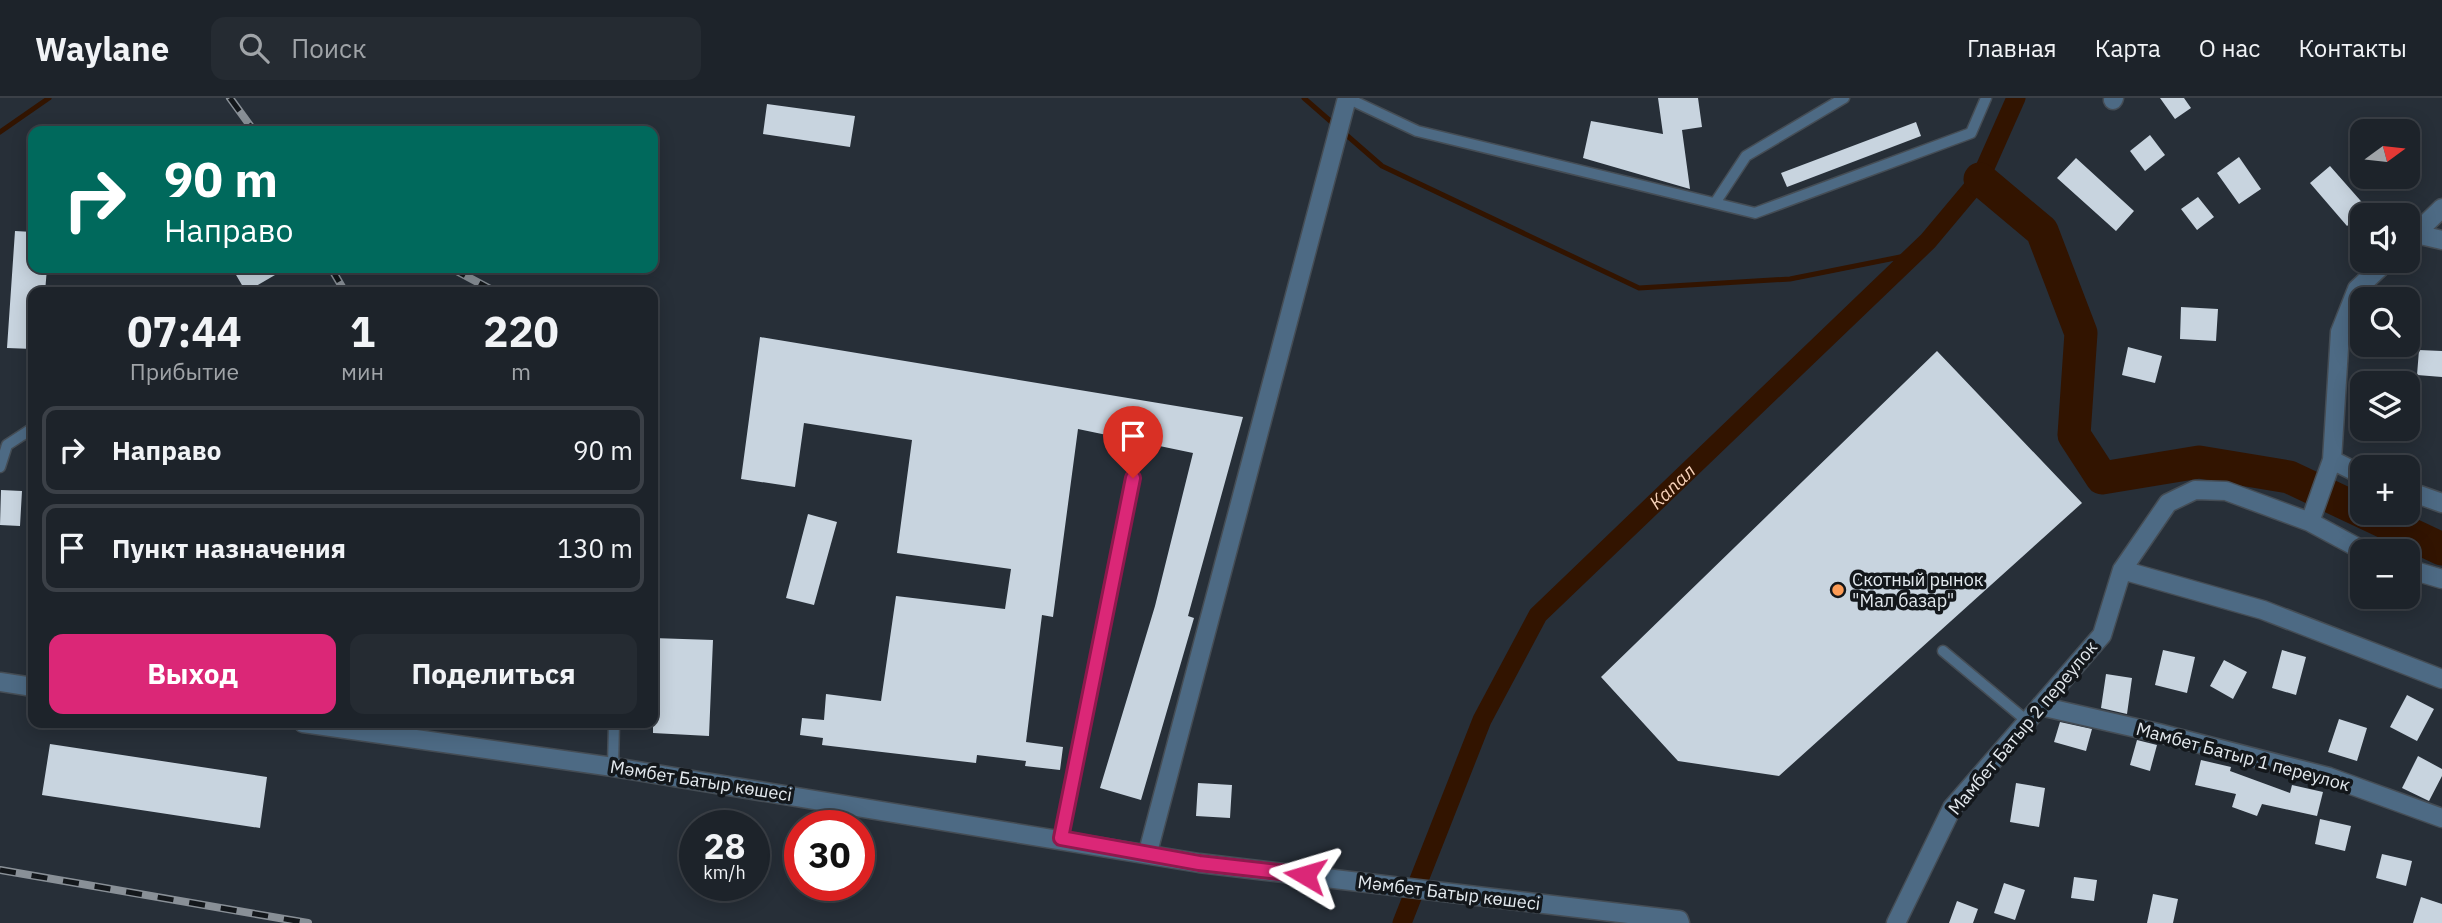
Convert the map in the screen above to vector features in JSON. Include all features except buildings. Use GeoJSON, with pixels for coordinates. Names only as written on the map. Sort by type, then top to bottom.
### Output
{"type":"FeatureCollection","features":[{"type":"Feature","properties":{"kind":"street"},"geometry":{"type":"LineString","coordinates":[[1148,852],[1347,98]]}},
{"type":"Feature","properties":{"kind":"street"},"geometry":{"type":"LineString","coordinates":[[2420,229],[2442,208]]}},
{"type":"Feature","properties":{"kind":"street"},"geometry":{"type":"LineString","coordinates":[[2420,238],[2442,240]]}},
{"type":"Feature","properties":{"kind":"street"},"geometry":{"type":"LineString","coordinates":[[2310,522],[2332,460],[2340,332],[2357,289],[2374,273]]}},
{"type":"Feature","properties":{"kind":"street"},"geometry":{"type":"LineString","coordinates":[[2332,460],[2350,469]]}},
{"type":"Feature","properties":{"kind":"street","name":"Мамбет Батыр 2 переулок"},"geometry":{"type":"LineString","coordinates":[[1896,923],[1951,808],[2102,635],[2122,570],[2168,503],[2195,490],[2226,491],[2310,522],[2350,543]]}},
{"type":"Feature","properties":{"kind":"street"},"geometry":{"type":"LineString","coordinates":[[2420,495],[2442,503]]}},
{"type":"Feature","properties":{"kind":"street"},"geometry":{"type":"LineString","coordinates":[[2122,570],[2263,610],[2442,679]]}},
{"type":"Feature","properties":{"kind":"street"},"geometry":{"type":"LineString","coordinates":[[2420,573],[2442,579]]}},
{"type":"Feature","properties":{"kind":"street"},"geometry":{"type":"LineString","coordinates":[[0,682],[28,686]]}},
{"type":"Feature","properties":{"kind":"street","name":"Мамбет Батыр 1 переулок"},"geometry":{"type":"LineString","coordinates":[[2040,706],[2329,777],[2442,818]]}},
{"type":"Feature","properties":{"kind":"street","name":"Мәмбет Батыр көшесі"},"geometry":{"type":"LineString","coordinates":[[338,728],[613,767],[1148,852],[1199,863],[1665,918],[1680,923]]}},
{"type":"Feature","properties":{"kind":"lane"},"geometry":{"type":"LineString","coordinates":[[1347,98],[1417,131],[1755,213],[1971,133],[1986,98]]}},
{"type":"Feature","properties":{"kind":"lane"},"geometry":{"type":"LineString","coordinates":[[1715,203],[1746,156],[1844,98]]}},
{"type":"Feature","properties":{"kind":"lane"},"geometry":{"type":"LineString","coordinates":[[0,467],[7,445],[28,431]]}},
{"type":"Feature","properties":{"kind":"lane"},"geometry":{"type":"LineString","coordinates":[[1061,838],[1133,478]]}},
{"type":"Feature","properties":{"kind":"lane"},"geometry":{"type":"LineString","coordinates":[[1943,651],[2027,721]]}},
{"type":"Feature","properties":{"kind":"lane"},"geometry":{"type":"LineString","coordinates":[[613,767],[614,728]]}},
{"type":"Feature","properties":{"kind":"waterway"},"geometry":{"type":"LineString","coordinates":[[0,132],[49,98]]}},
{"type":"Feature","properties":{"kind":"waterway"},"geometry":{"type":"LineString","coordinates":[[1304,98],[1336,126]]}},
{"type":"Feature","properties":{"kind":"waterway","name":"Капал"},"geometry":{"type":"LineString","coordinates":[[1402,923],[1482,720],[1538,615],[1928,241],[1980,179],[2016,98]]}},
{"type":"Feature","properties":{"kind":"waterway"},"geometry":{"type":"LineString","coordinates":[[1343,132],[1382,166],[1639,288],[1790,279],[1915,254]]}},
{"type":"Feature","properties":{"kind":"waterway"},"geometry":{"type":"LineString","coordinates":[[1980,179],[2042,231],[2081,333],[2074,435],[2102,478],[2199,462],[2289,477],[2442,549]]}},
{"type":"Feature","properties":{"kind":"railway"},"geometry":{"type":"LineString","coordinates":[[230,98],[250,126]]}},
{"type":"Feature","properties":{"kind":"railway"},"geometry":{"type":"LineString","coordinates":[[334,273],[342,287]]}},
{"type":"Feature","properties":{"kind":"railway"},"geometry":{"type":"LineString","coordinates":[[460,273],[487,287]]}},
{"type":"Feature","properties":{"kind":"railway"},"geometry":{"type":"LineString","coordinates":[[0,870],[308,923]]}},
{"type":"Feature","properties":{"kind":"place","name":"Скотный рынок \"Мал базар\""},"geometry":{"type":"Point","coordinates":[1838,590]}},
{"type":"Feature","properties":{"kind":"route"},"geometry":{"type":"LineString","coordinates":[[1133,478],[1061,838],[1199,863],[1305,875]]}}]}
